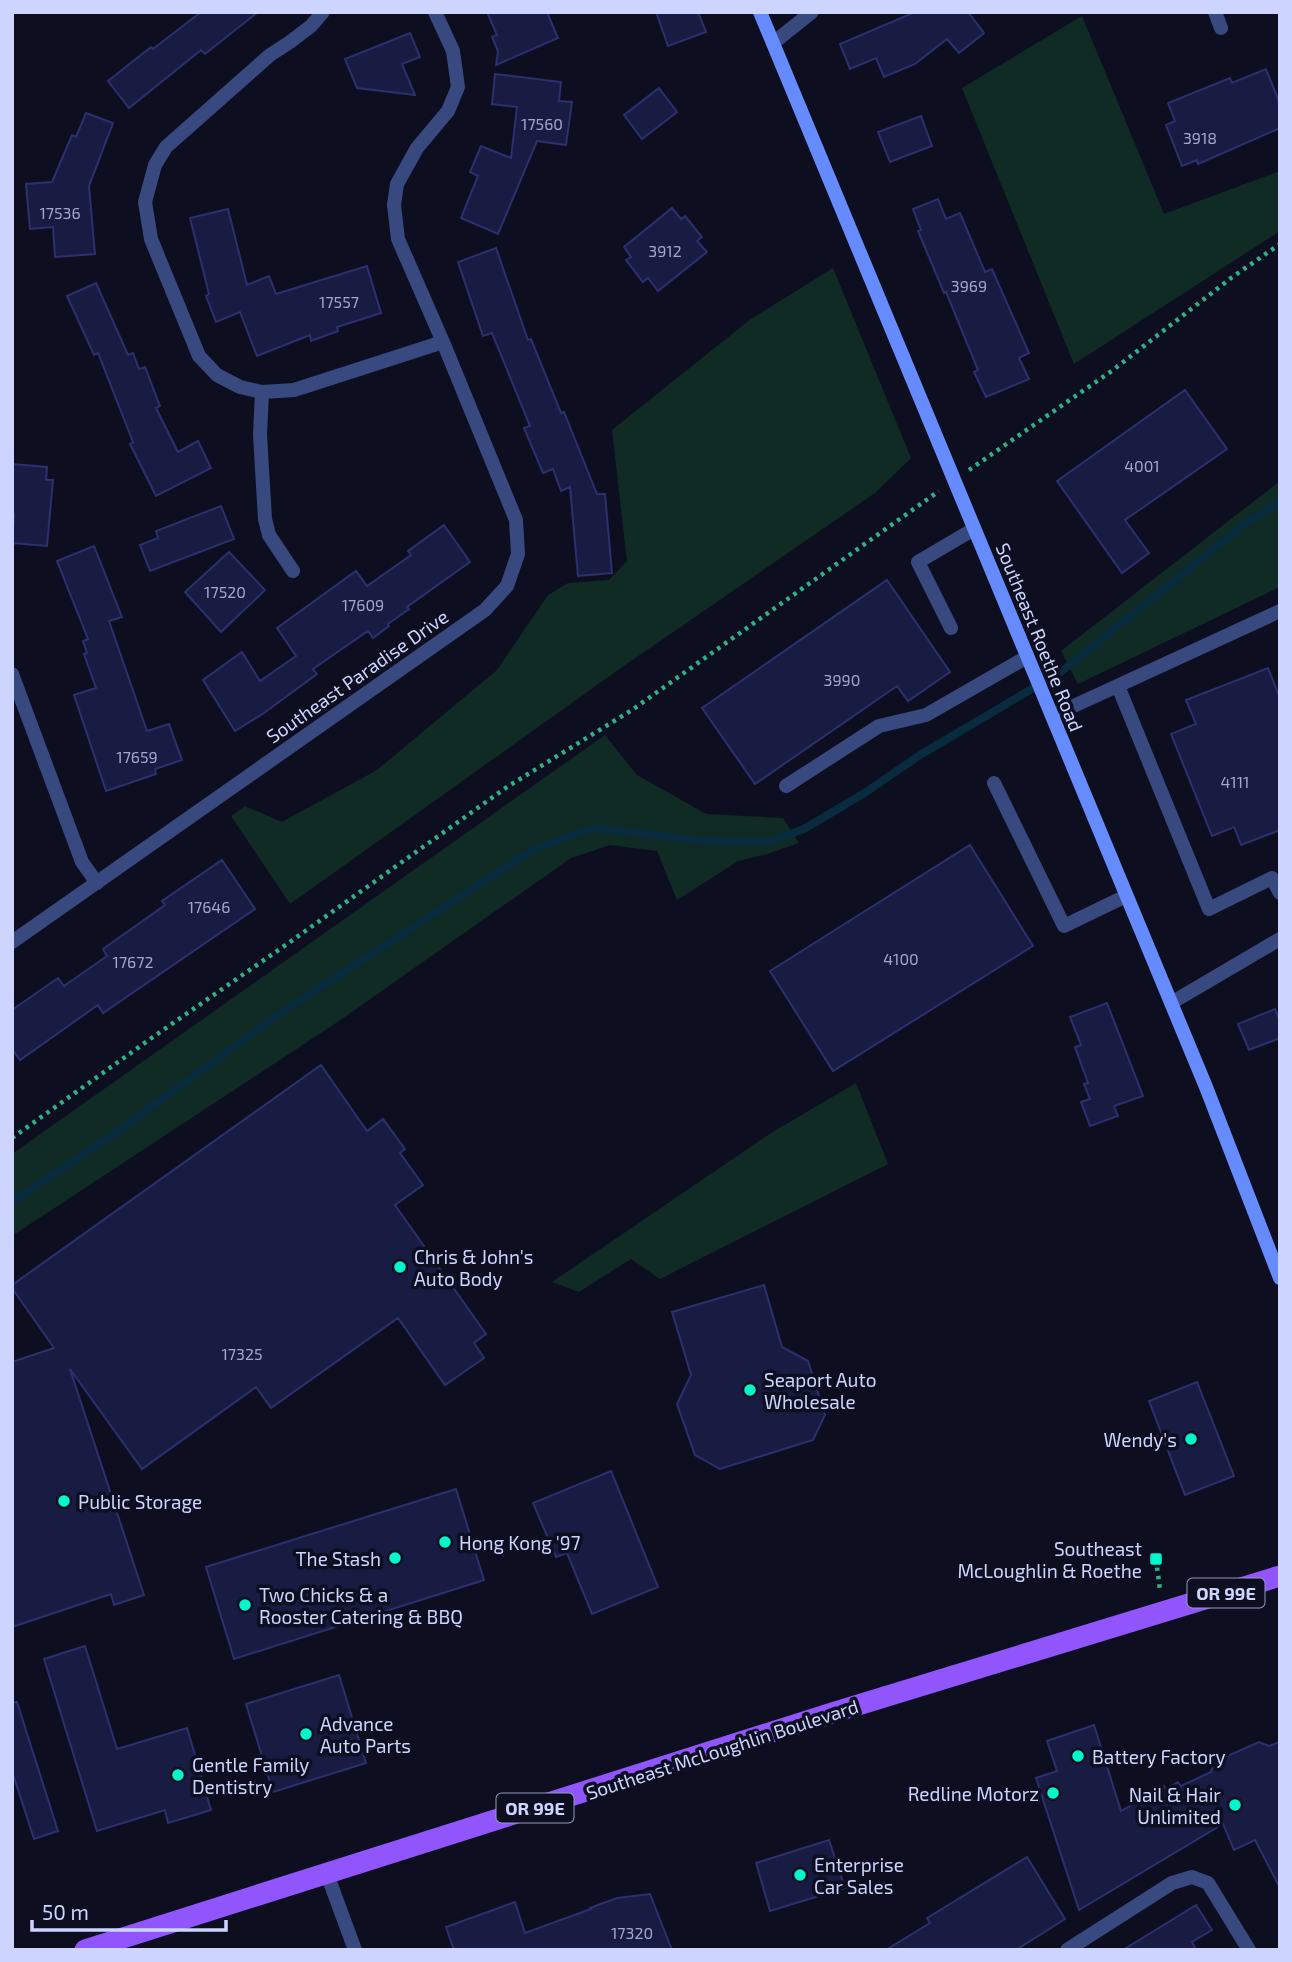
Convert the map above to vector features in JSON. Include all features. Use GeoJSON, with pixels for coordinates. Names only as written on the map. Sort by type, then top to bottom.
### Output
{"type":"FeatureCollection","features":[{"type":"Feature","properties":{"kind":"main road","name":"Southeast McLoughlin Boulevard"},"geometry":{"type":"LineString","coordinates":[[85,1950],[832,1713],[1280,1577]]}},
{"type":"Feature","properties":{"kind":"street"},"geometry":{"type":"LineString","coordinates":[[323,12],[311,26],[270,55],[166,147],[155,165],[145,202],[151,239],[199,356],[217,375],[240,387],[262,392],[294,390],[443,342]]}},
{"type":"Feature","properties":{"kind":"street","name":"Southeast Paradise Drive"},"geometry":{"type":"LineString","coordinates":[[12,942],[485,610],[507,586],[518,554],[516,520],[398,239],[394,205],[397,184],[417,149],[449,111],[458,87],[453,51],[435,12]]}},
{"type":"Feature","properties":{"kind":"street","name":"Southeast Roethe Road"},"geometry":{"type":"LineString","coordinates":[[760,12],[1220,1122],[1280,1278]]}},
{"type":"Feature","properties":{"kind":"street"},"geometry":{"type":"LineString","coordinates":[[773,43],[812,12]]}},
{"type":"Feature","properties":{"kind":"street"},"geometry":{"type":"LineString","coordinates":[[1215,12],[1221,27]]}},
{"type":"Feature","properties":{"kind":"street"},"geometry":{"type":"LineString","coordinates":[[262,392],[260,435],[265,519],[269,535],[293,571]]}},
{"type":"Feature","properties":{"kind":"street"},"geometry":{"type":"LineString","coordinates":[[951,628],[918,562],[974,529]]}},
{"type":"Feature","properties":{"kind":"street"},"geometry":{"type":"LineString","coordinates":[[1052,716],[1280,611]]}},
{"type":"Feature","properties":{"kind":"street"},"geometry":{"type":"LineString","coordinates":[[786,786],[879,726],[926,715],[1027,657]]}},
{"type":"Feature","properties":{"kind":"street"},"geometry":{"type":"LineString","coordinates":[[12,674],[82,862],[97,883]]}},
{"type":"Feature","properties":{"kind":"street"},"geometry":{"type":"LineString","coordinates":[[1118,685],[1209,909],[1272,878],[1280,893]]}},
{"type":"Feature","properties":{"kind":"street"},"geometry":{"type":"LineString","coordinates":[[994,783],[1064,926],[1126,896]]}},
{"type":"Feature","properties":{"kind":"street"},"geometry":{"type":"LineString","coordinates":[[1171,1003],[1280,939]]}},
{"type":"Feature","properties":{"kind":"street"},"geometry":{"type":"LineString","coordinates":[[327,1874],[355,1950]]}},
{"type":"Feature","properties":{"kind":"street"},"geometry":{"type":"LineString","coordinates":[[1067,1950],[1172,1883],[1192,1877],[1208,1883],[1249,1950]]}},
{"type":"Feature","properties":{"kind":"path"},"geometry":{"type":"LineString","coordinates":[[975,466],[1113,370],[1231,278],[1280,244]]}},
{"type":"Feature","properties":{"kind":"path"},"geometry":{"type":"LineString","coordinates":[[12,1138],[507,787],[632,710],[934,494]]}},
{"type":"Feature","properties":{"kind":"path"},"geometry":{"type":"LineString","coordinates":[[1156,1559],[1163,1612]]}},
{"type":"Feature","properties":{"kind":"green space"},"geometry":{"type":"Polygon","coordinates":[[[1082,16],[1164,214],[1280,171],[1280,231],[1074,364],[962,88],[1082,16]]]}},
{"type":"Feature","properties":{"kind":"green space"},"geometry":{"type":"Polygon","coordinates":[[[833,268],[911,458],[875,493],[618,670],[290,904],[231,816],[245,806],[282,822],[377,770],[497,670],[548,595],[568,583],[609,580],[627,561],[612,430],[751,319],[833,268]]]}},
{"type":"Feature","properties":{"kind":"green space"},"geometry":{"type":"Polygon","coordinates":[[[1280,481],[1280,587],[1078,684],[1061,651],[1280,481]]]}},
{"type":"Feature","properties":{"kind":"green space"},"geometry":{"type":"Polygon","coordinates":[[[605,735],[637,775],[706,814],[783,818],[799,843],[738,861],[677,900],[657,851],[610,845],[571,858],[339,1021],[12,1236],[12,1154],[605,735]]]}},
{"type":"Feature","properties":{"kind":"green space"},"geometry":{"type":"Polygon","coordinates":[[[856,1083],[888,1164],[660,1279],[631,1259],[579,1292],[552,1282],[771,1133],[856,1083]]]}},
{"type":"Feature","properties":{"kind":"building"},"geometry":{"type":"Polygon","coordinates":[[[201,12],[258,12],[205,54],[201,50],[129,108],[108,81],[201,12]]]}},
{"type":"Feature","properties":{"kind":"building"},"geometry":{"type":"Polygon","coordinates":[[[487,12],[547,12],[558,38],[496,65],[498,51],[492,37],[497,35],[487,12]]]}},
{"type":"Feature","properties":{"kind":"building"},"geometry":{"type":"Polygon","coordinates":[[[656,12],[698,12],[706,32],[668,46],[656,12]]]}},
{"type":"Feature","properties":{"kind":"building"},"geometry":{"type":"Polygon","coordinates":[[[915,12],[968,12],[984,33],[959,53],[947,39],[915,64],[884,77],[876,58],[850,69],[840,44],[915,12]]]}},
{"type":"Feature","properties":{"kind":"building"},"geometry":{"type":"Polygon","coordinates":[[[410,33],[420,57],[402,64],[415,95],[357,88],[345,59],[410,33]]]}},
{"type":"Feature","properties":{"kind":"building"},"geometry":{"type":"Polygon","coordinates":[[[1266,69],[1280,104],[1280,128],[1198,164],[1197,160],[1182,166],[1166,125],[1175,121],[1168,103],[1230,78],[1232,83],[1266,69]]]}},
{"type":"Feature","properties":{"kind":"building"},"geometry":{"type":"Polygon","coordinates":[[[495,74],[561,82],[559,101],[572,102],[566,145],[537,141],[498,234],[461,218],[478,176],[470,172],[481,146],[511,158],[517,107],[492,104],[495,74]]]}},
{"type":"Feature","properties":{"kind":"building"},"geometry":{"type":"Polygon","coordinates":[[[659,88],[677,112],[642,139],[624,115],[659,88]]]}},
{"type":"Feature","properties":{"kind":"building"},"geometry":{"type":"Polygon","coordinates":[[[86,113],[113,123],[89,186],[95,254],[55,257],[53,227],[30,229],[26,184],[52,182],[72,135],[76,137],[86,113]]]}},
{"type":"Feature","properties":{"kind":"building"},"geometry":{"type":"Polygon","coordinates":[[[921,116],[932,146],[890,162],[878,132],[921,116]]]}},
{"type":"Feature","properties":{"kind":"building"},"geometry":{"type":"Polygon","coordinates":[[[938,199],[946,219],[960,213],[985,272],[992,269],[1029,353],[1019,358],[1029,379],[986,397],[974,372],[978,370],[918,231],[921,230],[913,209],[938,199]]]}},
{"type":"Feature","properties":{"kind":"building"},"geometry":{"type":"Polygon","coordinates":[[[672,208],[681,219],[685,216],[702,237],[697,241],[707,252],[658,291],[648,278],[643,282],[626,260],[631,257],[624,247],[672,208]]]}},
{"type":"Feature","properties":{"kind":"building"},"geometry":{"type":"Polygon","coordinates":[[[228,209],[247,285],[269,276],[276,294],[367,266],[381,313],[337,327],[338,331],[311,341],[310,335],[257,356],[240,312],[216,322],[206,296],[209,294],[190,218],[228,209]]]}},
{"type":"Feature","properties":{"kind":"building"},"geometry":{"type":"Polygon","coordinates":[[[496,248],[528,340],[531,339],[561,413],[564,412],[597,494],[605,494],[612,573],[578,576],[570,487],[561,491],[553,469],[543,473],[524,428],[530,426],[492,333],[483,336],[458,262],[496,248]]]}},
{"type":"Feature","properties":{"kind":"building"},"geometry":{"type":"Polygon","coordinates":[[[96,283],[128,355],[133,353],[139,369],[145,367],[160,406],[156,408],[178,452],[198,441],[211,468],[156,496],[130,444],[133,442],[98,353],[94,355],[67,296],[96,283]]]}},
{"type":"Feature","properties":{"kind":"building"},"geometry":{"type":"Polygon","coordinates":[[[1185,390],[1227,449],[1125,520],[1149,553],[1122,573],[1057,481],[1185,390]]]}},
{"type":"Feature","properties":{"kind":"building"},"geometry":{"type":"Polygon","coordinates":[[[12,464],[47,467],[46,480],[53,480],[47,546],[12,543],[12,464]]]}},
{"type":"Feature","properties":{"kind":"building"},"geometry":{"type":"Polygon","coordinates":[[[221,506],[234,539],[150,571],[140,545],[158,538],[156,531],[221,506]]]}},
{"type":"Feature","properties":{"kind":"building"},"geometry":{"type":"Polygon","coordinates":[[[444,525],[470,562],[407,607],[409,609],[373,638],[368,631],[313,669],[317,674],[235,731],[203,680],[242,652],[260,681],[296,656],[277,628],[356,571],[367,586],[411,555],[408,551],[444,525]]]}},
{"type":"Feature","properties":{"kind":"building"},"geometry":{"type":"Polygon","coordinates":[[[94,546],[122,617],[109,621],[147,731],[169,724],[182,760],[155,769],[156,774],[106,791],[74,695],[96,688],[84,654],[87,653],[83,641],[88,639],[57,561],[94,546]]]}},
{"type":"Feature","properties":{"kind":"building"},"geometry":{"type":"Polygon","coordinates":[[[229,552],[265,590],[221,632],[185,592],[229,552]]]}},
{"type":"Feature","properties":{"kind":"building"},"geometry":{"type":"Polygon","coordinates":[[[887,580],[950,672],[908,701],[897,686],[755,784],[702,708],[887,580]]]}},
{"type":"Feature","properties":{"kind":"building"},"geometry":{"type":"Polygon","coordinates":[[[1268,668],[1280,698],[1280,830],[1241,845],[1234,827],[1212,836],[1171,734],[1196,724],[1186,700],[1268,668]]]}},
{"type":"Feature","properties":{"kind":"building"},"geometry":{"type":"Polygon","coordinates":[[[970,845],[1033,946],[833,1071],[770,971],[970,845]]]}},
{"type":"Feature","properties":{"kind":"building"},"geometry":{"type":"Polygon","coordinates":[[[222,860],[255,909],[103,1013],[98,1005],[20,1060],[12,1049],[12,1010],[58,978],[64,986],[107,956],[103,949],[165,905],[162,901],[222,860]]]}},
{"type":"Feature","properties":{"kind":"building"},"geometry":{"type":"Polygon","coordinates":[[[1107,1003],[1143,1096],[1114,1106],[1118,1116],[1090,1126],[1081,1102],[1090,1099],[1084,1084],[1088,1083],[1075,1047],[1081,1045],[1070,1017],[1107,1003]]]}},
{"type":"Feature","properties":{"kind":"building"},"geometry":{"type":"Polygon","coordinates":[[[1275,1009],[1280,1021],[1280,1038],[1249,1050],[1238,1024],[1275,1009]]]}},
{"type":"Feature","properties":{"kind":"building"},"geometry":{"type":"Polygon","coordinates":[[[321,1065],[367,1131],[383,1119],[405,1149],[400,1153],[423,1185],[395,1205],[486,1334],[474,1343],[484,1358],[445,1385],[398,1318],[271,1408],[256,1387],[142,1469],[70,1369],[144,1595],[114,1605],[111,1594],[12,1627],[12,1362],[54,1348],[12,1285],[321,1065]]]}},
{"type":"Feature","properties":{"kind":"building","name":"Seaport Auto Wholesale"},"geometry":{"type":"Polygon","coordinates":[[[764,1285],[782,1347],[808,1361],[825,1415],[813,1440],[720,1469],[695,1455],[677,1404],[691,1375],[672,1312],[764,1285]]]}},
{"type":"Feature","properties":{"kind":"building","name":"Wendy's"},"geometry":{"type":"Polygon","coordinates":[[[1197,1382],[1234,1476],[1185,1495],[1149,1401],[1197,1382]]]}},
{"type":"Feature","properties":{"kind":"building"},"geometry":{"type":"Polygon","coordinates":[[[611,1471],[658,1587],[592,1614],[567,1553],[556,1557],[533,1503],[611,1471]]]}},
{"type":"Feature","properties":{"kind":"building"},"geometry":{"type":"Polygon","coordinates":[[[456,1489],[484,1580],[234,1659],[206,1567],[456,1489]]]}},
{"type":"Feature","properties":{"kind":"building"},"geometry":{"type":"Polygon","coordinates":[[[85,1646],[117,1749],[187,1728],[211,1810],[168,1823],[165,1810],[97,1831],[44,1659],[85,1646]]]}},
{"type":"Feature","properties":{"kind":"building","name":"Advance Auto Parts"},"geometry":{"type":"Polygon","coordinates":[[[339,1675],[366,1763],[273,1792],[246,1704],[339,1675]]]}},
{"type":"Feature","properties":{"kind":"building"},"geometry":{"type":"Polygon","coordinates":[[[17,1702],[58,1831],[34,1839],[12,1771],[12,1703],[17,1702]]]}},
{"type":"Feature","properties":{"kind":"building"},"geometry":{"type":"Polygon","coordinates":[[[1094,1725],[1121,1811],[1164,1786],[1166,1789],[1178,1782],[1181,1786],[1211,1772],[1214,1762],[1259,1742],[1269,1746],[1280,1742],[1280,1888],[1255,1840],[1234,1850],[1223,1824],[1079,1910],[1036,1778],[1057,1771],[1047,1741],[1094,1725]]]}},
{"type":"Feature","properties":{"kind":"building","name":"Enterprise Car Sales"},"geometry":{"type":"Polygon","coordinates":[[[829,1840],[845,1888],[770,1911],[756,1863],[829,1840]]]}},
{"type":"Feature","properties":{"kind":"building"},"geometry":{"type":"Polygon","coordinates":[[[1027,1857],[1065,1919],[1016,1950],[886,1950],[930,1923],[927,1918],[1027,1857]]]}},
{"type":"Feature","properties":{"kind":"building"},"geometry":{"type":"Polygon","coordinates":[[[650,1894],[672,1950],[454,1950],[446,1927],[515,1902],[525,1933],[617,1898],[650,1894]]]}},
{"type":"Feature","properties":{"kind":"building"},"geometry":{"type":"Polygon","coordinates":[[[1196,1905],[1212,1930],[1192,1942],[1196,1950],[1123,1950],[1196,1905]]]}},
{"type":"Feature","properties":{"kind":"waterway"},"geometry":{"type":"LineString","coordinates":[[12,1202],[114,1134],[282,1012],[534,849],[593,828],[707,841],[771,841],[804,829],[863,794],[920,755],[1062,671],[1246,523],[1280,502]]}},
{"type":"Feature","properties":{"kind":"place","name":"Chris & John's Auto Body"},"geometry":{"type":"Point","coordinates":[400,1267]}},
{"type":"Feature","properties":{"kind":"place","name":"Seaport Auto Wholesale"},"geometry":{"type":"Point","coordinates":[750,1390]}},
{"type":"Feature","properties":{"kind":"place","name":"Wendy's"},"geometry":{"type":"Point","coordinates":[1191,1439]}},
{"type":"Feature","properties":{"kind":"place","name":"Public Storage"},"geometry":{"type":"Point","coordinates":[64,1501]}},
{"type":"Feature","properties":{"kind":"place","name":"Hong Kong '97"},"geometry":{"type":"Point","coordinates":[445,1542]}},
{"type":"Feature","properties":{"kind":"place","name":"The Stash"},"geometry":{"type":"Point","coordinates":[395,1558]}},
{"type":"Feature","properties":{"kind":"place","name":"Southeast McLoughlin & Roethe"},"geometry":{"type":"Point","coordinates":[1156,1559]}},
{"type":"Feature","properties":{"kind":"place","name":"Two Chicks & a Rooster Catering & BBQ"},"geometry":{"type":"Point","coordinates":[245,1605]}},
{"type":"Feature","properties":{"kind":"place","name":"Advance Auto Parts"},"geometry":{"type":"Point","coordinates":[306,1734]}},
{"type":"Feature","properties":{"kind":"place","name":"Battery Factory"},"geometry":{"type":"Point","coordinates":[1078,1756]}},
{"type":"Feature","properties":{"kind":"place","name":"Gentle Family Dentistry"},"geometry":{"type":"Point","coordinates":[178,1775]}},
{"type":"Feature","properties":{"kind":"place","name":"Redline Motorz"},"geometry":{"type":"Point","coordinates":[1053,1793]}},
{"type":"Feature","properties":{"kind":"place","name":"Nail & Hair Unlimited"},"geometry":{"type":"Point","coordinates":[1235,1805]}},
{"type":"Feature","properties":{"kind":"place","name":"Enterprise Car Sales"},"geometry":{"type":"Point","coordinates":[800,1875]}}]}
